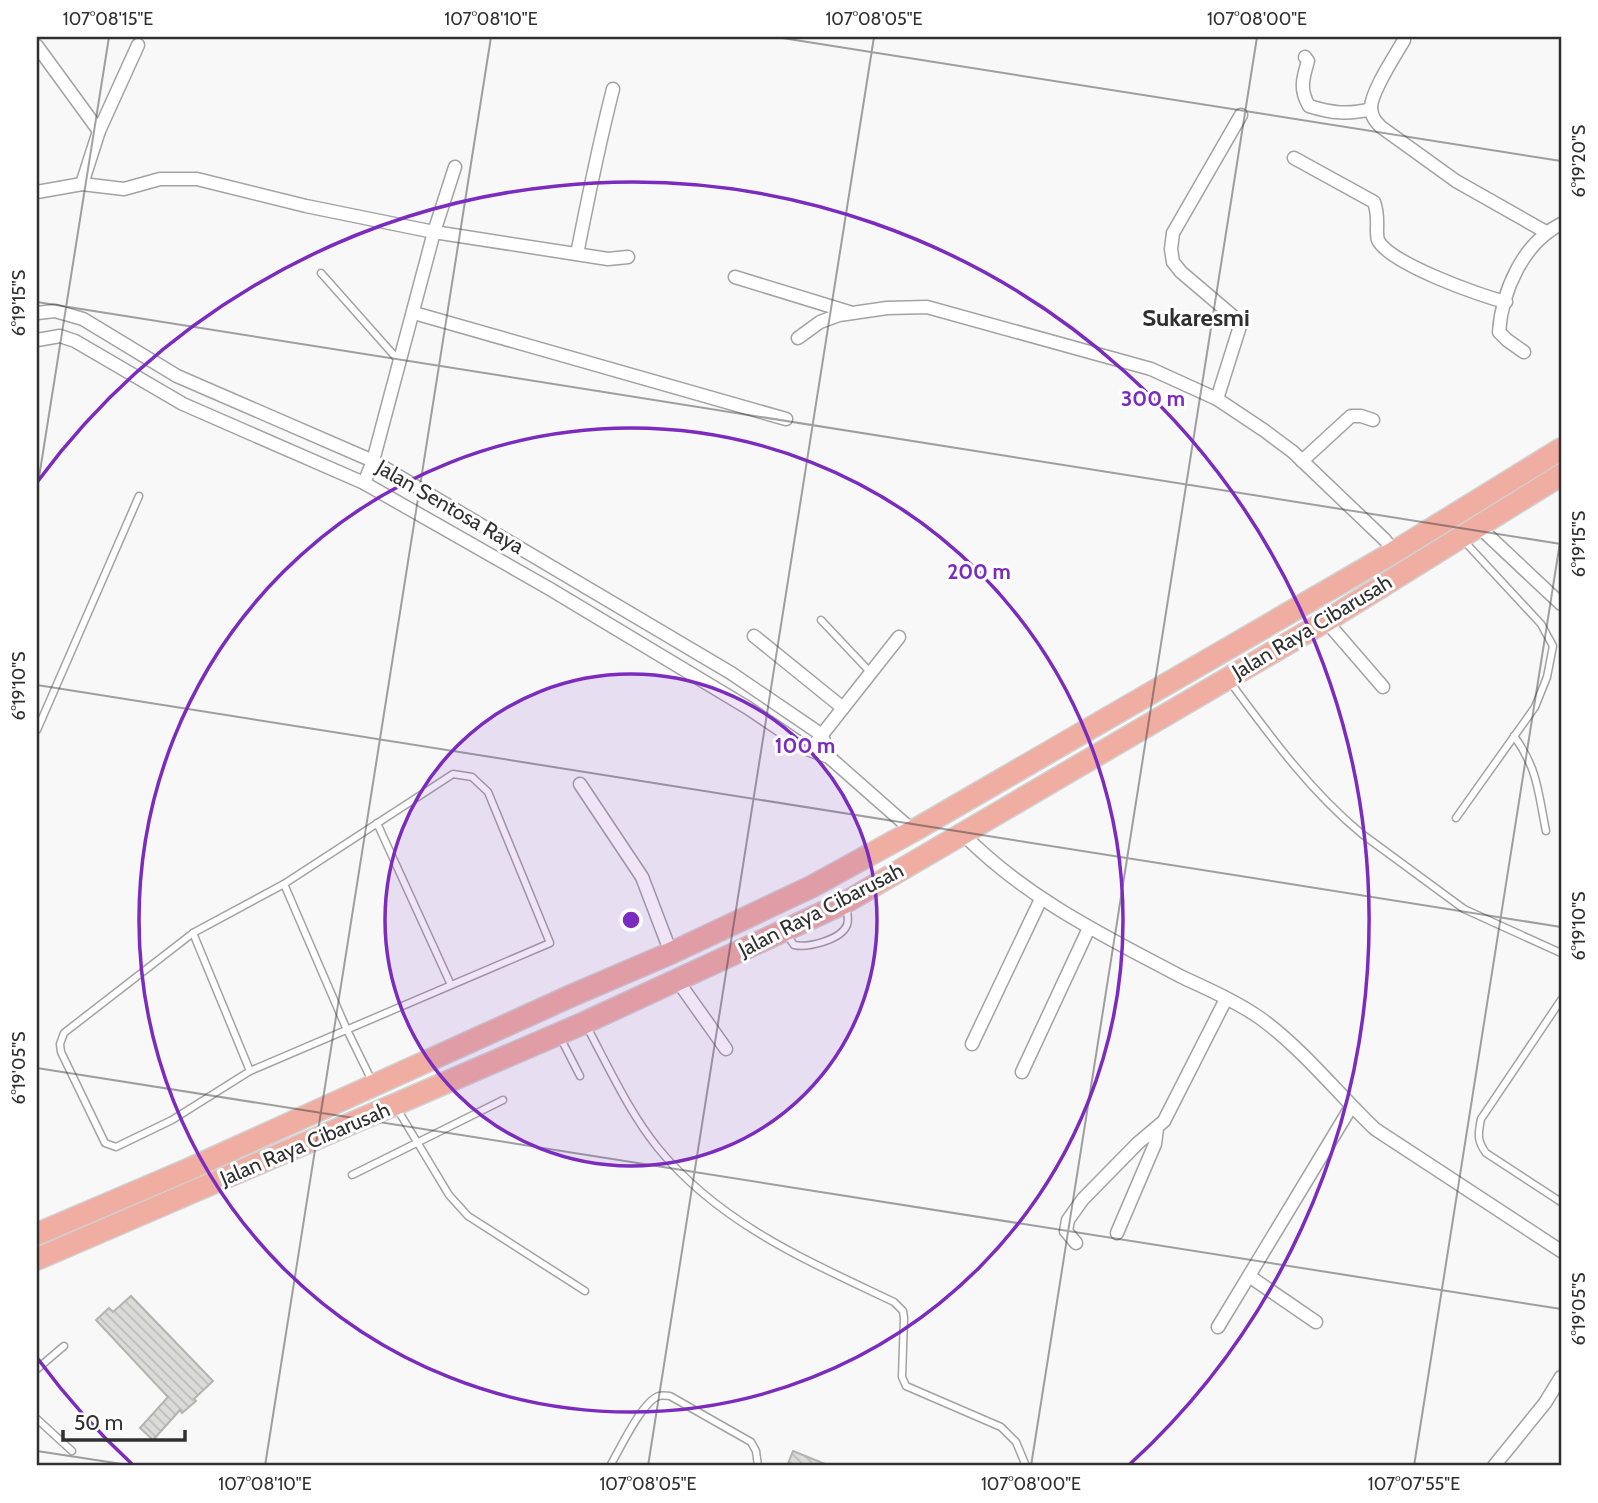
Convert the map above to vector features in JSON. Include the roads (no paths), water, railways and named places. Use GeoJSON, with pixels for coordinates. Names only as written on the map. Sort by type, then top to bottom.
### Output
{"type":"FeatureCollection","features":[{"type":"Feature","properties":{"kind":"main road","name":"Jalan Raya Cibarusah"},"geometry":{"type":"LineString","coordinates":[[37,1234],[187,1170],[671,953],[811,887],[913,831],[1395,552],[1561,449]]}},
{"type":"Feature","properties":{"kind":"main road","name":"Jalan Raya Cibarusah"},"geometry":{"type":"LineString","coordinates":[[37,1259],[584,1023],[846,902],[1326,621],[1561,475]]}},
{"type":"Feature","properties":{"kind":"street"},"geometry":{"type":"LineString","coordinates":[[1404,37],[1373,98],[1371,109],[1374,119],[1381,127],[1456,181],[1546,232]]}},
{"type":"Feature","properties":{"kind":"street"},"geometry":{"type":"LineString","coordinates":[[82,184],[99,131],[138,45]]}},
{"type":"Feature","properties":{"kind":"street"},"geometry":{"type":"LineString","coordinates":[[37,46],[99,131]]}},
{"type":"Feature","properties":{"kind":"street"},"geometry":{"type":"LineString","coordinates":[[1305,57],[1308,61],[1301,81],[1308,106],[1333,113],[1351,114],[1371,109]]}},
{"type":"Feature","properties":{"kind":"street"},"geometry":{"type":"LineString","coordinates":[[577,254],[591,178],[613,89]]}},
{"type":"Feature","properties":{"kind":"street"},"geometry":{"type":"LineString","coordinates":[[1217,398],[1241,323],[1181,272],[1173,262],[1171,241],[1241,115]]}},
{"type":"Feature","properties":{"kind":"street"},"geometry":{"type":"LineString","coordinates":[[1294,158],[1374,202],[1378,213],[1377,237],[1382,246],[1440,279],[1506,302]]}},
{"type":"Feature","properties":{"kind":"street"},"geometry":{"type":"LineString","coordinates":[[364,483],[401,364],[434,232],[455,167]]}},
{"type":"Feature","properties":{"kind":"street"},"geometry":{"type":"LineString","coordinates":[[37,192],[82,184],[124,189],[160,178],[197,179],[306,206],[434,232],[608,259],[628,257]]}},
{"type":"Feature","properties":{"kind":"street"},"geometry":{"type":"LineString","coordinates":[[1524,352],[1499,332],[1510,284],[1521,263],[1546,232],[1561,224]]}},
{"type":"Feature","properties":{"kind":"street"},"geometry":{"type":"LineString","coordinates":[[735,277],[850,313]]}},
{"type":"Feature","properties":{"kind":"street"},"geometry":{"type":"LineString","coordinates":[[798,338],[820,322],[850,313],[927,307],[1151,369],[1217,398],[1265,431],[1302,461],[1395,552]]}},
{"type":"Feature","properties":{"kind":"street","name":"Jalan Sentosa Raya"},"geometry":{"type":"LineString","coordinates":[[37,313],[55,311],[83,319],[177,376],[373,461],[731,673],[822,734]]}},
{"type":"Feature","properties":{"kind":"street"},"geometry":{"type":"LineString","coordinates":[[414,313],[786,419]]}},
{"type":"Feature","properties":{"kind":"street","name":"Jalan Sentosa Raya"},"geometry":{"type":"LineString","coordinates":[[37,340],[60,336],[75,341],[183,404],[364,483],[550,589],[748,708],[810,750],[829,757],[913,831]]}},
{"type":"Feature","properties":{"kind":"street"},"geometry":{"type":"LineString","coordinates":[[1302,461],[1351,416],[1373,420]]}},
{"type":"Feature","properties":{"kind":"street"},"geometry":{"type":"LineString","coordinates":[[1478,526],[1561,604]]}},
{"type":"Feature","properties":{"kind":"street"},"geometry":{"type":"LineString","coordinates":[[1326,621],[1382,687]]}},
{"type":"Feature","properties":{"kind":"street"},"geometry":{"type":"LineString","coordinates":[[754,636],[843,708]]}},
{"type":"Feature","properties":{"kind":"street"},"geometry":{"type":"LineString","coordinates":[[810,750],[899,637]]}},
{"type":"Feature","properties":{"kind":"street"},"geometry":{"type":"LineString","coordinates":[[822,734],[829,757]]}},
{"type":"Feature","properties":{"kind":"street"},"geometry":{"type":"LineString","coordinates":[[580,784],[642,877],[671,953]]}},
{"type":"Feature","properties":{"kind":"street"},"geometry":{"type":"LineString","coordinates":[[963,834],[1006,874],[1041,899],[1088,928],[1261,1019],[1294,1046],[1375,1129],[1561,1251]]}},
{"type":"Feature","properties":{"kind":"street"},"geometry":{"type":"LineString","coordinates":[[972,1044],[1041,899]]}},
{"type":"Feature","properties":{"kind":"street"},"geometry":{"type":"LineString","coordinates":[[1022,1072],[1088,928]]}},
{"type":"Feature","properties":{"kind":"street"},"geometry":{"type":"LineString","coordinates":[[677,980],[726,1049]]}},
{"type":"Feature","properties":{"kind":"street"},"geometry":{"type":"LineString","coordinates":[[1076,1243],[1066,1231],[1068,1220],[1083,1199],[1138,1143],[1157,1128],[1169,1113],[1226,999]]}},
{"type":"Feature","properties":{"kind":"street"},"geometry":{"type":"LineString","coordinates":[[1218,1327],[1351,1107]]}},
{"type":"Feature","properties":{"kind":"street"},"geometry":{"type":"LineString","coordinates":[[1117,1233],[1155,1144],[1157,1128]]}},
{"type":"Feature","properties":{"kind":"street"},"geometry":{"type":"LineString","coordinates":[[1249,1276],[1316,1322]]}},
{"type":"Feature","properties":{"kind":"street"},"geometry":{"type":"LineString","coordinates":[[1494,1466],[1545,1403],[1561,1377]]}},
{"type":"Feature","properties":{"kind":"lane"},"geometry":{"type":"LineString","coordinates":[[321,274],[401,364]]}},
{"type":"Feature","properties":{"kind":"lane"},"geometry":{"type":"LineString","coordinates":[[37,730],[139,496]]}},
{"type":"Feature","properties":{"kind":"lane"},"geometry":{"type":"LineString","coordinates":[[1456,818],[1535,707],[1547,677],[1553,646],[1541,624],[1460,537]]}},
{"type":"Feature","properties":{"kind":"lane"},"geometry":{"type":"LineString","coordinates":[[821,620],[871,673]]}},
{"type":"Feature","properties":{"kind":"lane"},"geometry":{"type":"LineString","coordinates":[[1227,678],[1286,758],[1354,828],[1464,909],[1561,953]]}},
{"type":"Feature","properties":{"kind":"lane"},"geometry":{"type":"LineString","coordinates":[[1514,736],[1529,757],[1536,776],[1546,831]]}},
{"type":"Feature","properties":{"kind":"lane"},"geometry":{"type":"LineString","coordinates":[[453,774],[472,776],[488,792],[550,943],[250,1071],[172,1120],[116,1147],[105,1143],[61,1052],[60,1044],[64,1033],[193,933],[285,884],[453,774]]}},
{"type":"Feature","properties":{"kind":"lane"},"geometry":{"type":"LineString","coordinates":[[377,823],[451,985]]}},
{"type":"Feature","properties":{"kind":"lane"},"geometry":{"type":"LineString","coordinates":[[285,884],[347,1030],[374,1085]]}},
{"type":"Feature","properties":{"kind":"lane"},"geometry":{"type":"LineString","coordinates":[[193,933],[250,1071]]}},
{"type":"Feature","properties":{"kind":"lane"},"geometry":{"type":"LineString","coordinates":[[1561,1000],[1481,1119],[1478,1135],[1486,1153],[1561,1202]]}},
{"type":"Feature","properties":{"kind":"lane"},"geometry":{"type":"LineString","coordinates":[[584,1023],[624,1095],[656,1146],[672,1165],[717,1205],[744,1224],[812,1265],[894,1302],[903,1311],[902,1377],[906,1386],[1001,1427],[1016,1442],[1026,1466]]}},
{"type":"Feature","properties":{"kind":"lane"},"geometry":{"type":"LineString","coordinates":[[559,1034],[580,1076]]}},
{"type":"Feature","properties":{"kind":"lane"},"geometry":{"type":"LineString","coordinates":[[352,1175],[503,1100]]}},
{"type":"Feature","properties":{"kind":"lane"},"geometry":{"type":"LineString","coordinates":[[395,1105],[449,1195],[468,1216],[585,1291]]}},
{"type":"Feature","properties":{"kind":"lane"},"geometry":{"type":"LineString","coordinates":[[37,1369],[64,1346]]}},
{"type":"Feature","properties":{"kind":"lane"},"geometry":{"type":"LineString","coordinates":[[610,1466],[643,1411],[657,1396],[662,1395],[670,1396],[751,1443],[756,1451],[758,1466]]}},
{"type":"Feature","properties":{"kind":"lane"},"geometry":{"type":"LineString","coordinates":[[37,1419],[72,1451]]}},
{"type":"Feature","properties":{"kind":"district","name":"Sukaresmi"},"geometry":{"type":"Point","coordinates":[1196,318]}}]}
